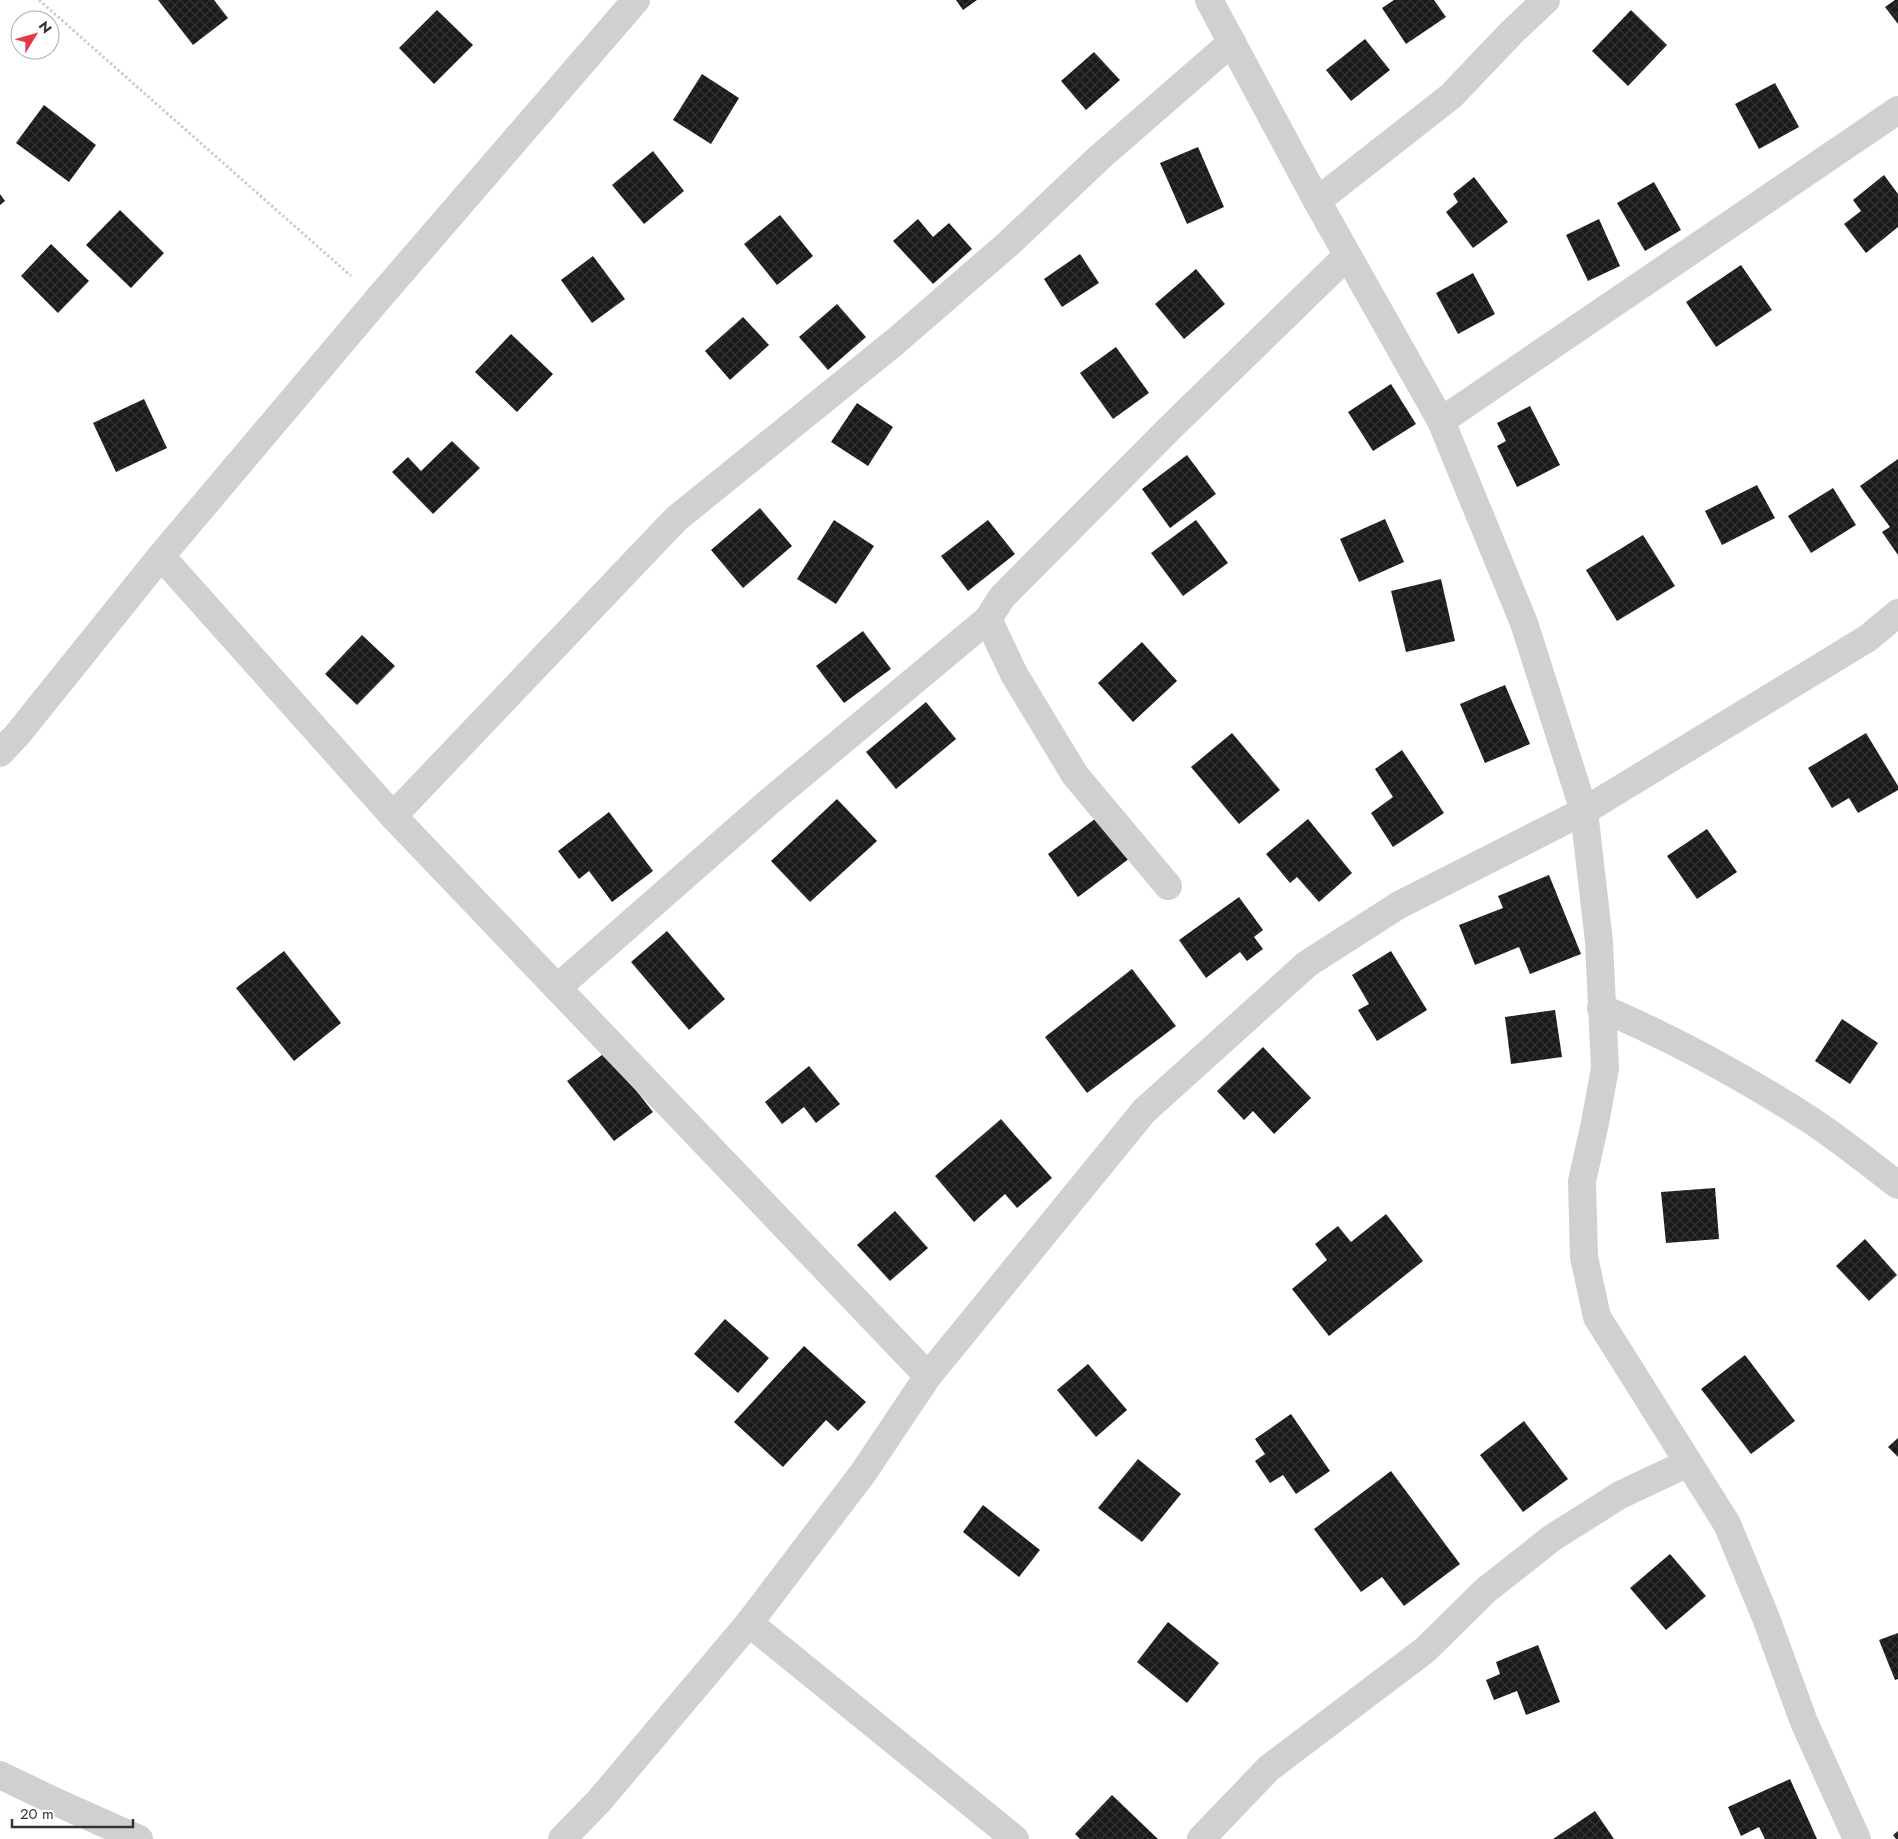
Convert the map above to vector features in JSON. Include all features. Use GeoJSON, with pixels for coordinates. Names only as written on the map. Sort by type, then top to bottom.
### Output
{"type":"FeatureCollection","features":[{"type":"Feature","properties":{"kind":"street"},"geometry":{"type":"LineString","coordinates":[[0,753],[17,736],[161,556],[378,299],[636,0]]}},
{"type":"Feature","properties":{"kind":"street"},"geometry":{"type":"LineString","coordinates":[[1209,0],[1317,202],[1441,421],[1524,623],[1584,811],[1598,942],[1605,1068],[1582,1180],[1584,1258],[1597,1317],[1727,1524],[1766,1618],[1804,1722],[1857,1839]]}},
{"type":"Feature","properties":{"kind":"street"},"geometry":{"type":"LineString","coordinates":[[1317,202],[1450,96],[1546,0]]}},
{"type":"Feature","properties":{"kind":"street"},"geometry":{"type":"LineString","coordinates":[[393,816],[676,519],[896,341],[1008,244],[1100,158],[1232,42]]}},
{"type":"Feature","properties":{"kind":"street"},"geometry":{"type":"LineString","coordinates":[[1441,421],[1898,110]]}},
{"type":"Feature","properties":{"kind":"street"},"geometry":{"type":"LineString","coordinates":[[557,988],[770,801],[988,620],[1002,597],[1170,428],[1347,256]]}},
{"type":"Feature","properties":{"kind":"street"},"geometry":{"type":"LineString","coordinates":[[161,556],[393,816],[928,1376]]}},
{"type":"Feature","properties":{"kind":"street"},"geometry":{"type":"LineString","coordinates":[[562,1839],[599,1800],[749,1623],[863,1473],[928,1376],[1144,1111],[1307,964],[1399,906],[1584,811],[1868,638],[1898,613]]}},
{"type":"Feature","properties":{"kind":"street"},"geometry":{"type":"LineString","coordinates":[[988,620],[1014,674],[1075,775],[1168,886]]}},
{"type":"Feature","properties":{"kind":"street"},"geometry":{"type":"LineString","coordinates":[[1601,1008],[1656,1031],[1745,1080],[1813,1122],[1898,1185]]}},
{"type":"Feature","properties":{"kind":"street"},"geometry":{"type":"LineString","coordinates":[[1201,1839],[1269,1768],[1425,1650],[1486,1590],[1552,1538],[1620,1495],[1688,1462]]}},
{"type":"Feature","properties":{"kind":"street"},"geometry":{"type":"LineString","coordinates":[[749,1623],[1015,1839]]}},
{"type":"Feature","properties":{"kind":"street"},"geometry":{"type":"LineString","coordinates":[[0,1775],[54,1802],[139,1839]]}},
{"type":"Feature","properties":{"kind":"path"},"geometry":{"type":"LineString","coordinates":[[39,0],[378,299]]}},
{"type":"Feature","properties":{"kind":"building"},"geometry":{"type":"Polygon","coordinates":[[[158,0],[214,0],[228,18],[193,45],[158,0]]]}},
{"type":"Feature","properties":{"kind":"building"},"geometry":{"type":"Polygon","coordinates":[[[956,0],[977,0],[963,10],[956,0]]]}},
{"type":"Feature","properties":{"kind":"building"},"geometry":{"type":"Polygon","coordinates":[[[1394,0],[1434,0],[1446,17],[1406,44],[1382,8],[1394,0]]]}},
{"type":"Feature","properties":{"kind":"building"},"geometry":{"type":"Polygon","coordinates":[[[1898,0],[1898,24],[1885,7],[1898,0]]]}},
{"type":"Feature","properties":{"kind":"building"},"geometry":{"type":"Polygon","coordinates":[[[437,10],[473,45],[434,84],[399,48],[437,10]]]}},
{"type":"Feature","properties":{"kind":"building"},"geometry":{"type":"Polygon","coordinates":[[[1631,10],[1667,45],[1628,86],[1592,51],[1631,10]]]}},
{"type":"Feature","properties":{"kind":"building"},"geometry":{"type":"Polygon","coordinates":[[[1365,39],[1390,70],[1351,101],[1326,70],[1365,39]]]}},
{"type":"Feature","properties":{"kind":"building"},"geometry":{"type":"Polygon","coordinates":[[[1094,52],[1120,80],[1086,110],[1061,81],[1094,52]]]}},
{"type":"Feature","properties":{"kind":"building"},"geometry":{"type":"Polygon","coordinates":[[[702,74],[739,98],[711,144],[673,120],[702,74]]]}},
{"type":"Feature","properties":{"kind":"building"},"geometry":{"type":"Polygon","coordinates":[[[1775,83],[1799,127],[1759,149],[1735,104],[1775,83]]]}},
{"type":"Feature","properties":{"kind":"building"},"geometry":{"type":"Polygon","coordinates":[[[44,105],[96,145],[69,182],[16,143],[44,105]]]}},
{"type":"Feature","properties":{"kind":"building"},"geometry":{"type":"Polygon","coordinates":[[[1198,147],[1224,207],[1187,224],[1160,163],[1198,147]]]}},
{"type":"Feature","properties":{"kind":"building"},"geometry":{"type":"Polygon","coordinates":[[[653,151],[684,191],[644,224],[612,185],[653,151]]]}},
{"type":"Feature","properties":{"kind":"building"},"geometry":{"type":"Polygon","coordinates":[[[1884,175],[1898,194],[1898,227],[1866,253],[1844,224],[1861,211],[1853,200],[1884,175]]]}},
{"type":"Feature","properties":{"kind":"building"},"geometry":{"type":"Polygon","coordinates":[[[1474,177],[1508,222],[1473,248],[1446,212],[1458,202],[1453,194],[1474,177]]]}},
{"type":"Feature","properties":{"kind":"building"},"geometry":{"type":"Polygon","coordinates":[[[1654,182],[1681,230],[1645,251],[1617,203],[1654,182]]]}},
{"type":"Feature","properties":{"kind":"building"},"geometry":{"type":"Polygon","coordinates":[[[0,194],[5,201],[0,205],[0,194]]]}},
{"type":"Feature","properties":{"kind":"building"},"geometry":{"type":"Polygon","coordinates":[[[120,210],[164,253],[131,288],[86,245],[120,210]]]}},
{"type":"Feature","properties":{"kind":"building"},"geometry":{"type":"Polygon","coordinates":[[[780,215],[813,256],[777,285],[744,244],[780,215]]]}},
{"type":"Feature","properties":{"kind":"building"},"geometry":{"type":"Polygon","coordinates":[[[918,219],[933,237],[949,223],[972,249],[933,284],[893,241],[918,219]]]}},
{"type":"Feature","properties":{"kind":"building"},"geometry":{"type":"Polygon","coordinates":[[[1599,219],[1620,266],[1588,281],[1566,235],[1599,219]]]}},
{"type":"Feature","properties":{"kind":"building"},"geometry":{"type":"Polygon","coordinates":[[[51,244],[89,281],[58,313],[21,276],[51,244]]]}},
{"type":"Feature","properties":{"kind":"building"},"geometry":{"type":"Polygon","coordinates":[[[1080,254],[1099,283],[1062,307],[1044,279],[1080,254]]]}},
{"type":"Feature","properties":{"kind":"building"},"geometry":{"type":"Polygon","coordinates":[[[593,256],[625,299],[592,323],[561,280],[593,256]]]}},
{"type":"Feature","properties":{"kind":"building"},"geometry":{"type":"Polygon","coordinates":[[[1741,265],[1772,310],[1716,347],[1686,302],[1741,265]]]}},
{"type":"Feature","properties":{"kind":"building"},"geometry":{"type":"Polygon","coordinates":[[[1196,269],[1225,304],[1184,339],[1155,304],[1196,269]]]}},
{"type":"Feature","properties":{"kind":"building"},"geometry":{"type":"Polygon","coordinates":[[[1473,273],[1495,314],[1458,334],[1436,293],[1473,273]]]}},
{"type":"Feature","properties":{"kind":"building"},"geometry":{"type":"Polygon","coordinates":[[[837,304],[866,337],[828,370],[799,337],[837,304]]]}},
{"type":"Feature","properties":{"kind":"building"},"geometry":{"type":"Polygon","coordinates":[[[743,317],[769,345],[730,380],[705,351],[743,317]]]}},
{"type":"Feature","properties":{"kind":"building"},"geometry":{"type":"Polygon","coordinates":[[[511,334],[553,374],[517,412],[475,372],[511,334]]]}},
{"type":"Feature","properties":{"kind":"building"},"geometry":{"type":"Polygon","coordinates":[[[1116,347],[1149,393],[1113,419],[1080,373],[1116,347]]]}},
{"type":"Feature","properties":{"kind":"building"},"geometry":{"type":"Polygon","coordinates":[[[1391,384],[1416,424],[1373,451],[1348,412],[1391,384]]]}},
{"type":"Feature","properties":{"kind":"building"},"geometry":{"type":"Polygon","coordinates":[[[144,399],[167,448],[116,472],[93,423],[144,399]]]}},
{"type":"Feature","properties":{"kind":"building"},"geometry":{"type":"Polygon","coordinates":[[[857,403],[893,427],[868,466],[831,442],[857,403]]]}},
{"type":"Feature","properties":{"kind":"building"},"geometry":{"type":"Polygon","coordinates":[[[1530,406],[1560,465],[1517,487],[1497,446],[1506,441],[1497,423],[1530,406]]]}},
{"type":"Feature","properties":{"kind":"building"},"geometry":{"type":"Polygon","coordinates":[[[452,441],[480,468],[433,514],[392,472],[408,457],[421,471],[452,441]]]}},
{"type":"Feature","properties":{"kind":"building"},"geometry":{"type":"Polygon","coordinates":[[[1187,455],[1216,494],[1170,528],[1142,489],[1187,455]]]}},
{"type":"Feature","properties":{"kind":"building"},"geometry":{"type":"Polygon","coordinates":[[[1898,459],[1898,555],[1882,532],[1890,527],[1860,486],[1898,459]]]}},
{"type":"Feature","properties":{"kind":"building"},"geometry":{"type":"Polygon","coordinates":[[[1757,485],[1775,518],[1722,545],[1705,511],[1757,485]]]}},
{"type":"Feature","properties":{"kind":"building"},"geometry":{"type":"Polygon","coordinates":[[[1833,488],[1856,525],[1811,553],[1788,516],[1833,488]]]}},
{"type":"Feature","properties":{"kind":"building"},"geometry":{"type":"Polygon","coordinates":[[[760,508],[792,546],[743,588],[711,550],[760,508]]]}},
{"type":"Feature","properties":{"kind":"building"},"geometry":{"type":"Polygon","coordinates":[[[1385,519],[1404,562],[1359,582],[1340,539],[1385,519]]]}},
{"type":"Feature","properties":{"kind":"building"},"geometry":{"type":"Polygon","coordinates":[[[834,520],[874,546],[836,604],[797,579],[834,520]]]}},
{"type":"Feature","properties":{"kind":"building"},"geometry":{"type":"Polygon","coordinates":[[[988,520],[1015,554],[968,591],[941,556],[988,520]]]}},
{"type":"Feature","properties":{"kind":"building"},"geometry":{"type":"Polygon","coordinates":[[[1196,520],[1228,563],[1183,596],[1151,553],[1196,520]]]}},
{"type":"Feature","properties":{"kind":"building"},"geometry":{"type":"Polygon","coordinates":[[[1643,535],[1675,586],[1617,621],[1586,570],[1643,535]]]}},
{"type":"Feature","properties":{"kind":"building"},"geometry":{"type":"Polygon","coordinates":[[[1441,579],[1455,641],[1406,652],[1391,591],[1441,579]]]}},
{"type":"Feature","properties":{"kind":"building"},"geometry":{"type":"Polygon","coordinates":[[[863,631],[891,669],[844,703],[816,666],[863,631]]]}},
{"type":"Feature","properties":{"kind":"building"},"geometry":{"type":"Polygon","coordinates":[[[362,635],[395,666],[357,705],[325,674],[362,635]]]}},
{"type":"Feature","properties":{"kind":"building"},"geometry":{"type":"Polygon","coordinates":[[[1142,642],[1177,681],[1133,722],[1098,683],[1142,642]]]}},
{"type":"Feature","properties":{"kind":"building"},"geometry":{"type":"Polygon","coordinates":[[[1505,685],[1530,744],[1485,763],[1460,704],[1505,685]]]}},
{"type":"Feature","properties":{"kind":"building"},"geometry":{"type":"Polygon","coordinates":[[[926,702],[956,739],[896,789],[866,752],[926,702]]]}},
{"type":"Feature","properties":{"kind":"building"},"geometry":{"type":"Polygon","coordinates":[[[1232,733],[1280,790],[1239,824],[1191,767],[1232,733]]]}},
{"type":"Feature","properties":{"kind":"building"},"geometry":{"type":"Polygon","coordinates":[[[1866,733],[1898,786],[1898,790],[1858,813],[1849,798],[1832,808],[1808,768],[1866,733]]]}},
{"type":"Feature","properties":{"kind":"building"},"geometry":{"type":"Polygon","coordinates":[[[1402,750],[1444,813],[1393,847],[1371,813],[1393,797],[1375,769],[1402,750]]]}},
{"type":"Feature","properties":{"kind":"building"},"geometry":{"type":"Polygon","coordinates":[[[837,799],[877,841],[810,902],[771,861],[837,799]]]}},
{"type":"Feature","properties":{"kind":"building"},"geometry":{"type":"Polygon","coordinates":[[[609,812],[653,871],[612,902],[589,871],[579,879],[558,851],[609,812]]]}},
{"type":"Feature","properties":{"kind":"building"},"geometry":{"type":"Polygon","coordinates":[[[1099,816],[1130,858],[1078,897],[1048,854],[1099,816]]]}},
{"type":"Feature","properties":{"kind":"building"},"geometry":{"type":"Polygon","coordinates":[[[1308,819],[1352,873],[1319,902],[1297,877],[1290,883],[1266,854],[1308,819]]]}},
{"type":"Feature","properties":{"kind":"building"},"geometry":{"type":"Polygon","coordinates":[[[1707,829],[1737,872],[1697,899],[1667,856],[1707,829]]]}},
{"type":"Feature","properties":{"kind":"building"},"geometry":{"type":"Polygon","coordinates":[[[1549,875],[1581,954],[1530,974],[1519,947],[1475,965],[1459,925],[1503,908],[1498,896],[1549,875]]]}},
{"type":"Feature","properties":{"kind":"building"},"geometry":{"type":"Polygon","coordinates":[[[1239,897],[1263,930],[1254,937],[1263,949],[1247,961],[1240,952],[1206,978],[1179,940],[1239,897]]]}},
{"type":"Feature","properties":{"kind":"building"},"geometry":{"type":"Polygon","coordinates":[[[667,931],[725,999],[689,1030],[631,962],[667,931]]]}},
{"type":"Feature","properties":{"kind":"building"},"geometry":{"type":"Polygon","coordinates":[[[284,951],[341,1023],[294,1061],[236,988],[284,951]]]}},
{"type":"Feature","properties":{"kind":"building"},"geometry":{"type":"Polygon","coordinates":[[[1391,951],[1427,1010],[1377,1041],[1358,1010],[1369,1004],[1352,975],[1391,951]]]}},
{"type":"Feature","properties":{"kind":"building"},"geometry":{"type":"Polygon","coordinates":[[[1132,969],[1176,1026],[1087,1093],[1045,1037],[1132,969]]]}},
{"type":"Feature","properties":{"kind":"building"},"geometry":{"type":"Polygon","coordinates":[[[1555,1010],[1562,1057],[1511,1064],[1505,1017],[1555,1010]]]}},
{"type":"Feature","properties":{"kind":"building"},"geometry":{"type":"Polygon","coordinates":[[[1842,1019],[1878,1043],[1850,1084],[1815,1061],[1842,1019]]]}},
{"type":"Feature","properties":{"kind":"building"},"geometry":{"type":"Polygon","coordinates":[[[1263,1047],[1311,1098],[1274,1134],[1253,1111],[1244,1120],[1217,1091],[1263,1047]]]}},
{"type":"Feature","properties":{"kind":"building"},"geometry":{"type":"Polygon","coordinates":[[[606,1052],[653,1112],[614,1141],[567,1081],[606,1052]]]}},
{"type":"Feature","properties":{"kind":"building"},"geometry":{"type":"Polygon","coordinates":[[[809,1066],[840,1104],[816,1123],[804,1107],[782,1124],[765,1102],[809,1066]]]}},
{"type":"Feature","properties":{"kind":"building"},"geometry":{"type":"Polygon","coordinates":[[[1001,1119],[1052,1178],[1017,1208],[1005,1194],[974,1222],[935,1176],[1001,1119]]]}},
{"type":"Feature","properties":{"kind":"building"},"geometry":{"type":"Polygon","coordinates":[[[1715,1188],[1719,1239],[1666,1243],[1661,1192],[1715,1188]]]}},
{"type":"Feature","properties":{"kind":"building"},"geometry":{"type":"Polygon","coordinates":[[[895,1211],[928,1248],[890,1281],[857,1245],[895,1211]]]}},
{"type":"Feature","properties":{"kind":"building"},"geometry":{"type":"Polygon","coordinates":[[[1386,1214],[1423,1261],[1329,1336],[1292,1289],[1327,1260],[1315,1244],[1338,1226],[1351,1242],[1386,1214]]]}},
{"type":"Feature","properties":{"kind":"building"},"geometry":{"type":"Polygon","coordinates":[[[1865,1239],[1897,1275],[1869,1301],[1836,1266],[1865,1239]]]}},
{"type":"Feature","properties":{"kind":"building"},"geometry":{"type":"Polygon","coordinates":[[[725,1319],[769,1358],[738,1393],[694,1354],[725,1319]]]}},
{"type":"Feature","properties":{"kind":"building"},"geometry":{"type":"Polygon","coordinates":[[[804,1346],[866,1402],[838,1431],[826,1420],[783,1467],[734,1422],[804,1346]]]}},
{"type":"Feature","properties":{"kind":"building"},"geometry":{"type":"Polygon","coordinates":[[[1745,1355],[1795,1421],[1751,1454],[1701,1389],[1745,1355]]]}},
{"type":"Feature","properties":{"kind":"building"},"geometry":{"type":"Polygon","coordinates":[[[1088,1364],[1127,1410],[1096,1437],[1057,1390],[1088,1364]]]}},
{"type":"Feature","properties":{"kind":"building"},"geometry":{"type":"Polygon","coordinates":[[[1291,1414],[1330,1471],[1296,1494],[1283,1475],[1270,1483],[1255,1461],[1265,1454],[1255,1439],[1291,1414]]]}},
{"type":"Feature","properties":{"kind":"building"},"geometry":{"type":"Polygon","coordinates":[[[1524,1421],[1568,1479],[1523,1512],[1480,1455],[1524,1421]]]}},
{"type":"Feature","properties":{"kind":"building"},"geometry":{"type":"Polygon","coordinates":[[[1898,1438],[1898,1457],[1888,1447],[1898,1438]]]}},
{"type":"Feature","properties":{"kind":"building"},"geometry":{"type":"Polygon","coordinates":[[[1138,1459],[1181,1494],[1142,1542],[1098,1508],[1138,1459]]]}},
{"type":"Feature","properties":{"kind":"building"},"geometry":{"type":"Polygon","coordinates":[[[1391,1471],[1460,1564],[1404,1606],[1382,1577],[1361,1592],[1314,1529],[1391,1471]]]}},
{"type":"Feature","properties":{"kind":"building"},"geometry":{"type":"Polygon","coordinates":[[[983,1505],[1040,1550],[1019,1577],[963,1532],[983,1505]]]}},
{"type":"Feature","properties":{"kind":"building"},"geometry":{"type":"Polygon","coordinates":[[[1670,1554],[1706,1596],[1666,1630],[1630,1588],[1670,1554]]]}},
{"type":"Feature","properties":{"kind":"building"},"geometry":{"type":"Polygon","coordinates":[[[1168,1622],[1219,1663],[1187,1703],[1137,1662],[1168,1622]]]}},
{"type":"Feature","properties":{"kind":"building"},"geometry":{"type":"Polygon","coordinates":[[[1898,1633],[1898,1679],[1895,1680],[1879,1640],[1898,1633]]]}},
{"type":"Feature","properties":{"kind":"building"},"geometry":{"type":"Polygon","coordinates":[[[1538,1645],[1560,1702],[1526,1715],[1517,1691],[1494,1700],[1486,1680],[1500,1674],[1496,1662],[1538,1645]]]}},
{"type":"Feature","properties":{"kind":"building"},"geometry":{"type":"Polygon","coordinates":[[[1790,1779],[1817,1839],[1765,1839],[1759,1827],[1741,1836],[1728,1807],[1790,1779]]]}},
{"type":"Feature","properties":{"kind":"building"},"geometry":{"type":"Polygon","coordinates":[[[1112,1795],[1158,1839],[1080,1839],[1075,1834],[1112,1795]]]}},
{"type":"Feature","properties":{"kind":"building"},"geometry":{"type":"Polygon","coordinates":[[[1595,1811],[1614,1839],[1553,1839],[1595,1811]]]}},
{"type":"Feature","properties":{"kind":"building"},"geometry":{"type":"Polygon","coordinates":[[[1898,1831],[1898,1839],[1896,1839],[1893,1835],[1898,1831]]]}}]}
